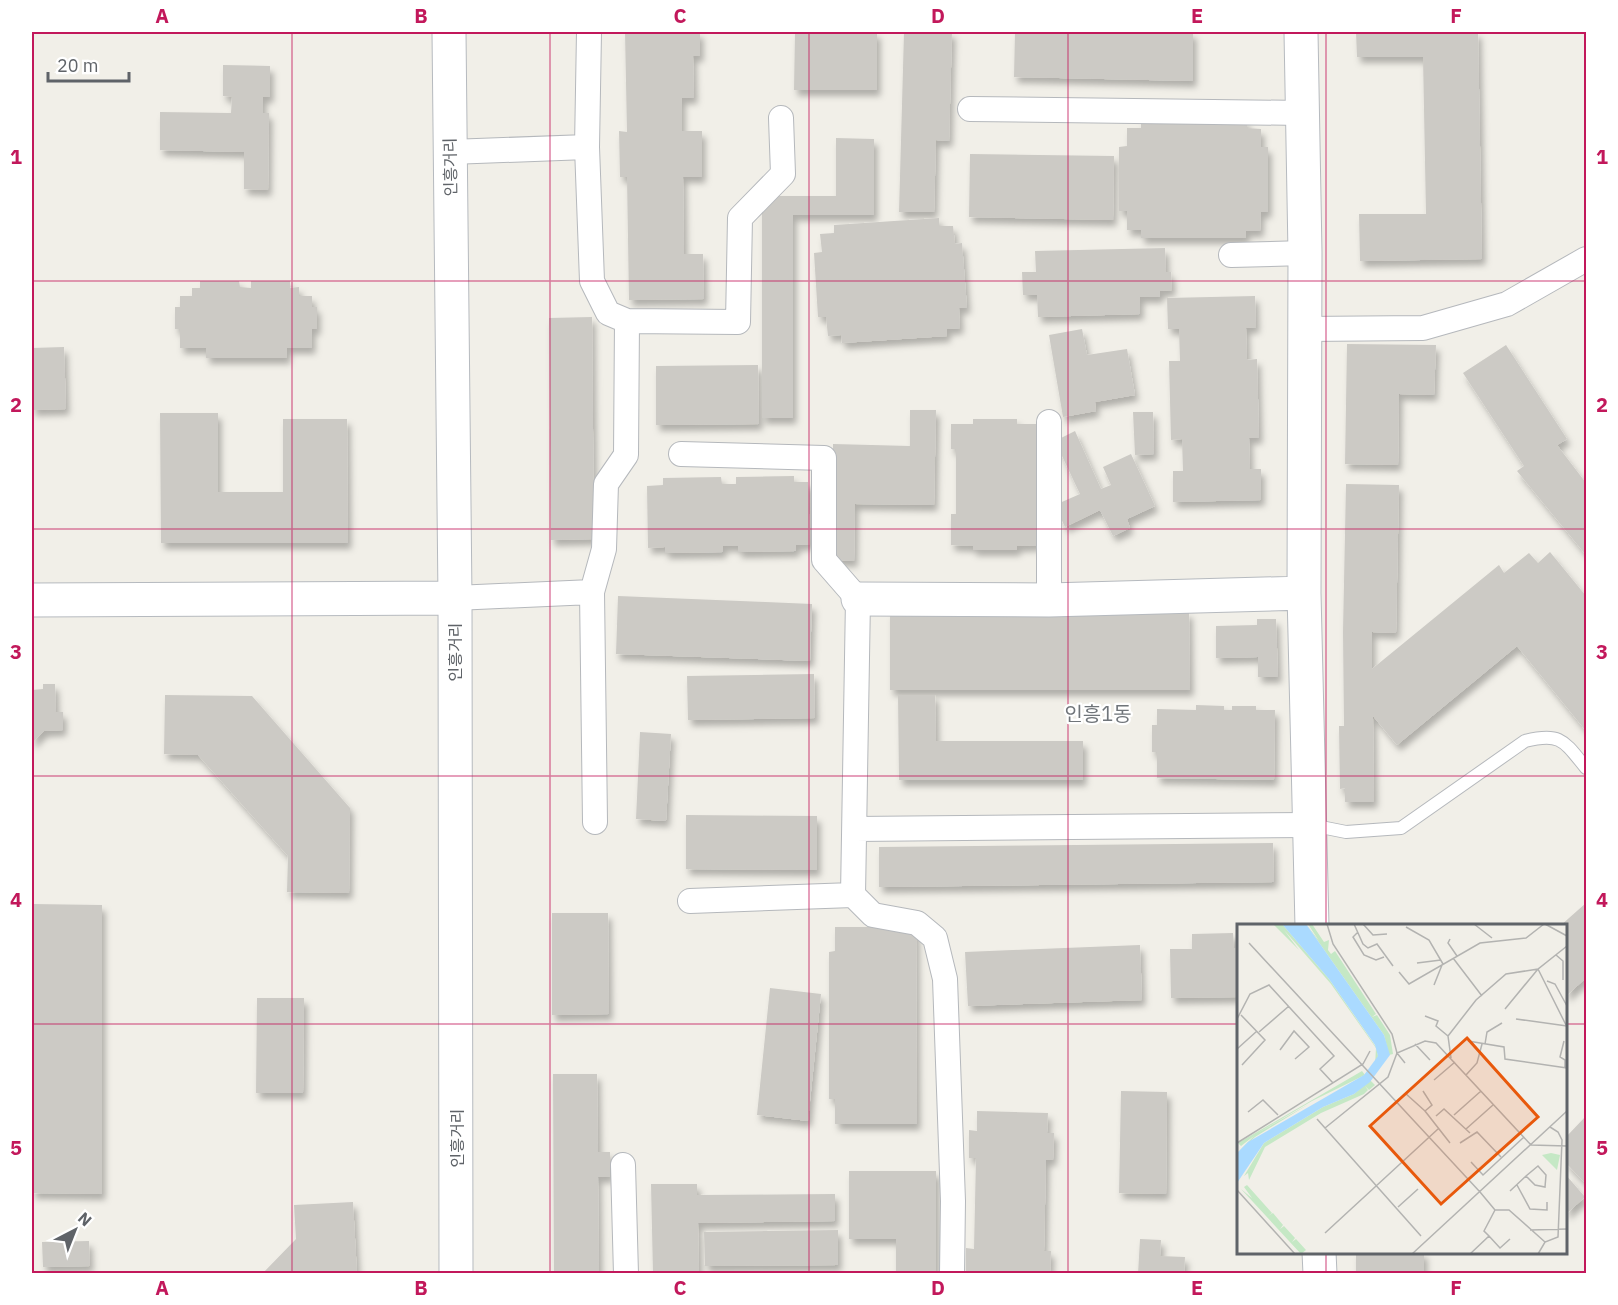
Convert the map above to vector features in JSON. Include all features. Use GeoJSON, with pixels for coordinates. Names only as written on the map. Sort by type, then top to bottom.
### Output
{"type":"FeatureCollection","features":[{"type":"Feature","properties":{"kind":"street","name":"인흥거리"},"geometry":{"type":"LineString","coordinates":[[449,32],[455,598],[456,1274]]}},
{"type":"Feature","properties":{"kind":"street"},"geometry":{"type":"LineString","coordinates":[[588,32],[587,147],[592,281],[608,313],[627,321],[738,322],[740,218],[783,174],[781,118]]}},
{"type":"Feature","properties":{"kind":"street"},"geometry":{"type":"LineString","coordinates":[[1301,32],[1305,253],[1304,593],[1312,924]]}},
{"type":"Feature","properties":{"kind":"street"},"geometry":{"type":"LineString","coordinates":[[1303,64],[1319,32]]}},
{"type":"Feature","properties":{"kind":"street"},"geometry":{"type":"LineString","coordinates":[[970,109],[1303,113]]}},
{"type":"Feature","properties":{"kind":"street"},"geometry":{"type":"LineString","coordinates":[[450,152],[587,147]]}},
{"type":"Feature","properties":{"kind":"street"},"geometry":{"type":"LineString","coordinates":[[1231,255],[1305,253]]}},
{"type":"Feature","properties":{"kind":"street"},"geometry":{"type":"LineString","coordinates":[[1304,329],[1423,328],[1507,304],[1587,259]]}},
{"type":"Feature","properties":{"kind":"street"},"geometry":{"type":"LineString","coordinates":[[595,822],[592,592],[604,549],[606,484],[626,455],[627,321]]}},
{"type":"Feature","properties":{"kind":"street"},"geometry":{"type":"LineString","coordinates":[[1049,422],[1049,600]]}},
{"type":"Feature","properties":{"kind":"street"},"geometry":{"type":"LineString","coordinates":[[681,454],[824,458],[824,560],[858,599],[853,895],[873,915],[917,923],[935,938],[945,979],[953,1201],[952,1274]]}},
{"type":"Feature","properties":{"kind":"street"},"geometry":{"type":"LineString","coordinates":[[32,600],[455,598],[592,592]]}},
{"type":"Feature","properties":{"kind":"street"},"geometry":{"type":"LineString","coordinates":[[858,599],[1049,600],[1304,593]]}},
{"type":"Feature","properties":{"kind":"street"},"geometry":{"type":"LineString","coordinates":[[855,829],[1309,825]]}},
{"type":"Feature","properties":{"kind":"street"},"geometry":{"type":"LineString","coordinates":[[690,901],[853,895]]}},
{"type":"Feature","properties":{"kind":"street"},"geometry":{"type":"LineString","coordinates":[[623,1165],[626,1274]]}},
{"type":"Feature","properties":{"kind":"street"},"geometry":{"type":"LineString","coordinates":[[1319,1254],[1320,1274]]}},
{"type":"Feature","properties":{"kind":"lane"},"geometry":{"type":"LineString","coordinates":[[1309,825],[1346,832],[1401,828],[1525,741],[1547,735],[1567,744],[1587,768]]}},
{"type":"Feature","properties":{"kind":"building"},"geometry":{"type":"Polygon","coordinates":[[[625,32],[700,32],[700,56],[693,56],[694,98],[682,98],[682,131],[702,131],[702,177],[683,177],[684,254],[703,254],[704,299],[629,300],[627,177],[620,177],[619,131],[627,132],[625,32]]]}},
{"type":"Feature","properties":{"kind":"building"},"geometry":{"type":"Polygon","coordinates":[[[795,32],[877,32],[877,90],[794,90],[795,32]]]}},
{"type":"Feature","properties":{"kind":"building"},"geometry":{"type":"Polygon","coordinates":[[[904,32],[952,32],[949,141],[936,140],[934,212],[899,212],[904,32]]]}},
{"type":"Feature","properties":{"kind":"building"},"geometry":{"type":"Polygon","coordinates":[[[1015,32],[1193,32],[1193,81],[1014,77],[1015,32]]]}},
{"type":"Feature","properties":{"kind":"building"},"geometry":{"type":"Polygon","coordinates":[[[1356,32],[1478,32],[1482,259],[1360,261],[1359,214],[1426,214],[1423,57],[1357,57],[1356,32]]]}},
{"type":"Feature","properties":{"kind":"building"},"geometry":{"type":"Polygon","coordinates":[[[223,65],[270,66],[270,97],[263,97],[263,113],[269,113],[268,190],[244,189],[244,152],[160,150],[160,112],[231,113],[232,97],[223,96],[223,65]]]}},
{"type":"Feature","properties":{"kind":"building"},"geometry":{"type":"Polygon","coordinates":[[[1141,120],[1247,120],[1247,128],[1261,129],[1261,147],[1268,147],[1268,212],[1261,212],[1260,231],[1246,231],[1246,238],[1141,238],[1141,230],[1127,230],[1127,211],[1119,211],[1119,147],[1127,146],[1127,128],[1141,128],[1141,120]]]}},
{"type":"Feature","properties":{"kind":"building"},"geometry":{"type":"Polygon","coordinates":[[[836,138],[874,139],[874,215],[793,215],[793,418],[762,418],[762,196],[836,196],[836,138]]]}},
{"type":"Feature","properties":{"kind":"building"},"geometry":{"type":"Polygon","coordinates":[[[970,154],[1114,156],[1113,220],[969,217],[970,154]]]}},
{"type":"Feature","properties":{"kind":"building"},"geometry":{"type":"Polygon","coordinates":[[[939,218],[939,226],[953,226],[955,244],[962,243],[967,308],[959,308],[960,328],[947,329],[947,336],[842,343],[841,335],[828,336],[826,317],[818,317],[814,253],[822,252],[820,234],[834,233],[834,225],[939,218]]]}},
{"type":"Feature","properties":{"kind":"building"},"geometry":{"type":"Polygon","coordinates":[[[1165,248],[1166,272],[1171,272],[1172,290],[1160,291],[1160,297],[1140,297],[1140,314],[1038,317],[1037,295],[1023,295],[1022,272],[1036,272],[1035,251],[1165,248]]]}},
{"type":"Feature","properties":{"kind":"building"},"geometry":{"type":"Polygon","coordinates":[[[200,281],[239,281],[240,287],[251,288],[251,281],[290,281],[290,288],[299,287],[299,296],[312,296],[312,307],[317,307],[317,329],[312,329],[312,348],[287,348],[287,358],[206,358],[206,348],[180,348],[180,329],[175,329],[175,307],[180,307],[180,296],[192,296],[192,288],[200,288],[200,281]]]}},
{"type":"Feature","properties":{"kind":"building"},"geometry":{"type":"Polygon","coordinates":[[[1255,296],[1256,327],[1246,328],[1247,360],[1257,359],[1259,438],[1249,438],[1250,469],[1261,469],[1261,500],[1173,502],[1173,471],[1183,471],[1182,439],[1171,440],[1169,361],[1180,361],[1179,329],[1168,329],[1167,298],[1255,296]]]}},
{"type":"Feature","properties":{"kind":"building"},"geometry":{"type":"Polygon","coordinates":[[[592,317],[594,539],[551,540],[549,318],[592,317]]]}},
{"type":"Feature","properties":{"kind":"building"},"geometry":{"type":"Polygon","coordinates":[[[1082,329],[1087,355],[1127,349],[1135,395],[1095,402],[1096,411],[1063,417],[1049,335],[1082,329]]]}},
{"type":"Feature","properties":{"kind":"building"},"geometry":{"type":"Polygon","coordinates":[[[1347,344],[1436,345],[1434,395],[1399,394],[1398,465],[1345,464],[1347,344]]]}},
{"type":"Feature","properties":{"kind":"building"},"geometry":{"type":"Polygon","coordinates":[[[1506,345],[1567,439],[1557,445],[1586,483],[1586,555],[1517,471],[1524,466],[1463,373],[1506,345]]]}},
{"type":"Feature","properties":{"kind":"building"},"geometry":{"type":"Polygon","coordinates":[[[64,347],[66,409],[32,410],[32,348],[64,347]]]}},
{"type":"Feature","properties":{"kind":"building"},"geometry":{"type":"Polygon","coordinates":[[[758,365],[759,424],[656,425],[656,366],[758,365]]]}},
{"type":"Feature","properties":{"kind":"building"},"geometry":{"type":"Polygon","coordinates":[[[910,410],[936,410],[934,505],[855,504],[854,561],[831,560],[833,444],[910,446],[910,410]]]}},
{"type":"Feature","properties":{"kind":"building"},"geometry":{"type":"Polygon","coordinates":[[[1133,412],[1153,412],[1154,454],[1135,455],[1133,412]]]}},
{"type":"Feature","properties":{"kind":"building"},"geometry":{"type":"Polygon","coordinates":[[[160,413],[218,413],[218,492],[283,492],[283,419],[347,419],[348,543],[161,543],[160,413]]]}},
{"type":"Feature","properties":{"kind":"building"},"geometry":{"type":"Polygon","coordinates":[[[973,419],[1017,419],[1017,424],[1040,424],[1040,545],[1017,546],[1017,550],[973,550],[973,546],[951,545],[951,514],[956,514],[956,449],[951,449],[951,424],[973,424],[973,419]]]}},
{"type":"Feature","properties":{"kind":"building"},"geometry":{"type":"Polygon","coordinates":[[[1075,431],[1101,489],[1111,485],[1103,467],[1131,454],[1155,506],[1127,519],[1130,528],[1113,536],[1100,510],[1065,527],[1055,505],[1080,494],[1055,441],[1075,431]]]}},
{"type":"Feature","properties":{"kind":"building"},"geometry":{"type":"Polygon","coordinates":[[[794,476],[794,482],[808,482],[810,544],[796,545],[796,551],[738,552],[738,546],[723,546],[723,552],[665,553],[665,547],[648,548],[647,486],[663,485],[663,478],[721,477],[722,484],[736,484],[736,477],[794,476]]]}},
{"type":"Feature","properties":{"kind":"building"},"geometry":{"type":"Polygon","coordinates":[[[1346,484],[1399,485],[1396,633],[1372,632],[1372,669],[1499,565],[1504,573],[1529,553],[1538,563],[1550,552],[1586,596],[1586,731],[1517,646],[1397,745],[1373,716],[1374,802],[1345,802],[1345,788],[1340,789],[1339,726],[1344,726],[1346,484]]]}},
{"type":"Feature","properties":{"kind":"building"},"geometry":{"type":"Polygon","coordinates":[[[618,596],[812,604],[810,661],[616,654],[618,596]]]}},
{"type":"Feature","properties":{"kind":"building"},"geometry":{"type":"Polygon","coordinates":[[[890,612],[1189,612],[1190,690],[890,690],[890,612]]]}},
{"type":"Feature","properties":{"kind":"building"},"geometry":{"type":"Polygon","coordinates":[[[1257,619],[1276,619],[1278,677],[1258,677],[1258,657],[1216,658],[1216,626],[1257,625],[1257,619]]]}},
{"type":"Feature","properties":{"kind":"building"},"geometry":{"type":"Polygon","coordinates":[[[814,674],[815,718],[688,720],[687,676],[814,674]]]}},
{"type":"Feature","properties":{"kind":"building"},"geometry":{"type":"Polygon","coordinates":[[[43,684],[55,684],[56,712],[63,712],[63,730],[44,731],[32,743],[32,690],[43,689],[43,684]]]}},
{"type":"Feature","properties":{"kind":"building"},"geometry":{"type":"Polygon","coordinates":[[[165,695],[252,696],[350,808],[349,893],[287,892],[288,856],[198,755],[164,754],[165,695]]]}},
{"type":"Feature","properties":{"kind":"building"},"geometry":{"type":"Polygon","coordinates":[[[898,695],[935,695],[936,741],[1083,741],[1083,780],[899,780],[898,695]]]}},
{"type":"Feature","properties":{"kind":"building"},"geometry":{"type":"Polygon","coordinates":[[[1196,705],[1224,706],[1224,710],[1232,710],[1232,706],[1256,706],[1256,710],[1275,710],[1274,780],[1157,778],[1157,752],[1152,752],[1152,725],[1157,725],[1157,709],[1196,710],[1196,705]]]}},
{"type":"Feature","properties":{"kind":"building"},"geometry":{"type":"Polygon","coordinates":[[[640,732],[671,734],[666,821],[636,819],[640,732]]]}},
{"type":"Feature","properties":{"kind":"building"},"geometry":{"type":"Polygon","coordinates":[[[686,815],[817,816],[817,870],[686,869],[686,815]]]}},
{"type":"Feature","properties":{"kind":"building"},"geometry":{"type":"Polygon","coordinates":[[[1273,843],[1274,882],[879,887],[879,847],[1273,843]]]}},
{"type":"Feature","properties":{"kind":"building"},"geometry":{"type":"Polygon","coordinates":[[[1586,903],[1586,978],[1567,995],[1567,924],[1562,924],[1586,903]]]}},
{"type":"Feature","properties":{"kind":"building"},"geometry":{"type":"Polygon","coordinates":[[[32,904],[102,905],[102,1194],[32,1193],[32,904]]]}},
{"type":"Feature","properties":{"kind":"building"},"geometry":{"type":"Polygon","coordinates":[[[552,913],[608,913],[609,1014],[552,1015],[552,913]]]}},
{"type":"Feature","properties":{"kind":"building"},"geometry":{"type":"Polygon","coordinates":[[[835,927],[916,927],[917,1124],[835,1124],[835,1099],[829,1099],[829,952],[835,951],[835,927]]]}},
{"type":"Feature","properties":{"kind":"building"},"geometry":{"type":"Polygon","coordinates":[[[1233,933],[1234,948],[1237,948],[1237,997],[1171,998],[1170,949],[1192,949],[1192,934],[1233,933]]]}},
{"type":"Feature","properties":{"kind":"building"},"geometry":{"type":"Polygon","coordinates":[[[1140,945],[1142,1000],[968,1006],[965,952],[1140,945]]]}},
{"type":"Feature","properties":{"kind":"building"},"geometry":{"type":"Polygon","coordinates":[[[770,988],[821,994],[808,1121],[757,1115],[770,988]]]}},
{"type":"Feature","properties":{"kind":"building"},"geometry":{"type":"Polygon","coordinates":[[[257,998],[304,998],[303,1093],[256,1093],[257,998]]]}},
{"type":"Feature","properties":{"kind":"building"},"geometry":{"type":"Polygon","coordinates":[[[553,1074],[597,1074],[598,1152],[610,1152],[610,1177],[598,1177],[599,1274],[554,1274],[553,1074]]]}},
{"type":"Feature","properties":{"kind":"building"},"geometry":{"type":"Polygon","coordinates":[[[1121,1091],[1167,1092],[1166,1194],[1119,1193],[1121,1091]]]}},
{"type":"Feature","properties":{"kind":"building"},"geometry":{"type":"Polygon","coordinates":[[[977,1111],[1048,1113],[1047,1133],[1054,1133],[1053,1160],[1046,1160],[1044,1251],[1051,1251],[1050,1274],[966,1274],[966,1248],[974,1249],[976,1158],[969,1158],[969,1130],[977,1131],[977,1111]]]}},
{"type":"Feature","properties":{"kind":"building"},"geometry":{"type":"Polygon","coordinates":[[[1586,1116],[1586,1184],[1567,1164],[1567,1136],[1586,1116]]]}},
{"type":"Feature","properties":{"kind":"building"},"geometry":{"type":"Polygon","coordinates":[[[849,1171],[936,1171],[936,1274],[896,1274],[896,1239],[849,1239],[849,1171]]]}},
{"type":"Feature","properties":{"kind":"building"},"geometry":{"type":"Polygon","coordinates":[[[1567,1176],[1585,1197],[1567,1213],[1567,1176]]]}},
{"type":"Feature","properties":{"kind":"building"},"geometry":{"type":"Polygon","coordinates":[[[651,1184],[697,1184],[697,1195],[835,1194],[835,1221],[698,1223],[699,1274],[653,1274],[651,1184]]]}},
{"type":"Feature","properties":{"kind":"building"},"geometry":{"type":"Polygon","coordinates":[[[353,1202],[357,1274],[262,1274],[296,1239],[294,1205],[353,1202]]]}},
{"type":"Feature","properties":{"kind":"building"},"geometry":{"type":"Polygon","coordinates":[[[838,1230],[838,1265],[705,1266],[704,1232],[838,1230]]]}},
{"type":"Feature","properties":{"kind":"building"},"geometry":{"type":"Polygon","coordinates":[[[1140,1239],[1161,1240],[1160,1256],[1185,1257],[1184,1274],[1138,1274],[1140,1239]]]}},
{"type":"Feature","properties":{"kind":"building"},"geometry":{"type":"Polygon","coordinates":[[[89,1241],[90,1266],[43,1267],[42,1242],[89,1241]]]}},
{"type":"Feature","properties":{"kind":"building"},"geometry":{"type":"Polygon","coordinates":[[[1356,1254],[1424,1254],[1424,1274],[1356,1274],[1356,1254]]]}},
{"type":"Feature","properties":{"kind":"district","name":"인흥1동"},"geometry":{"type":"Point","coordinates":[1098,713]}}]}
